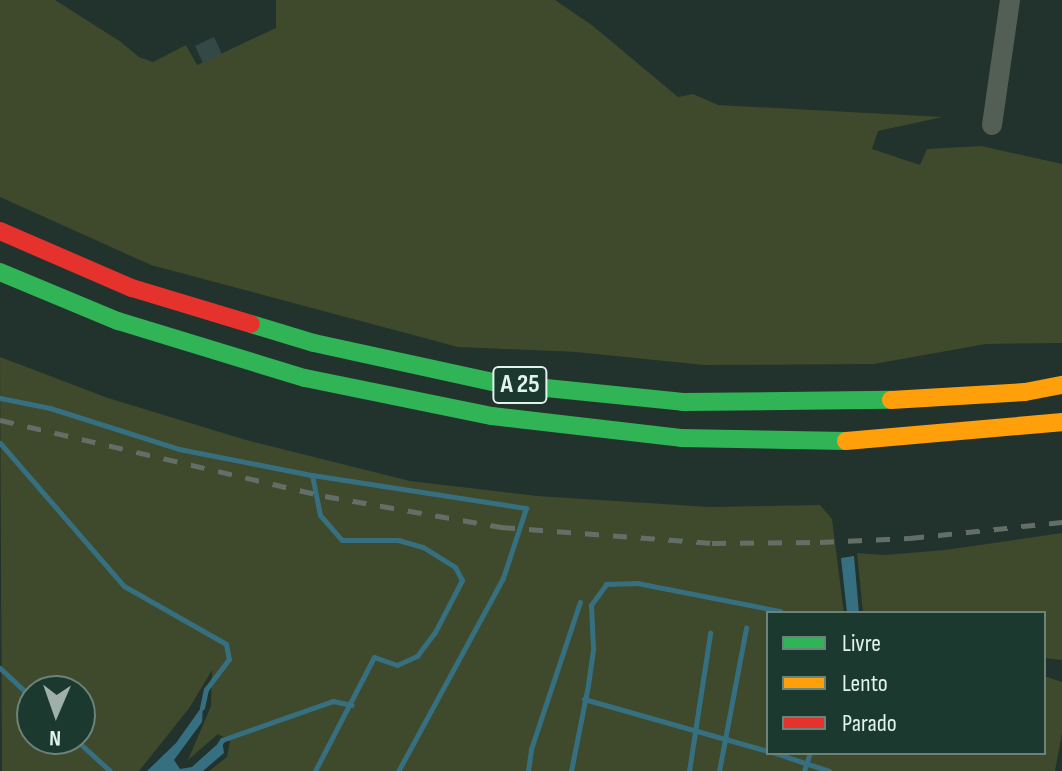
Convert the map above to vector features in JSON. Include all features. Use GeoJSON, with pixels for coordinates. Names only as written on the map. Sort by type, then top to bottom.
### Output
{"type":"FeatureCollection","features":[{"type":"Feature","properties":{"kind":"highway","name":"A 25"},"geometry":{"type":"LineString","coordinates":[[0,231],[132,288],[314,343],[497,383],[683,402],[851,403],[1025,392],[1062,385]]}},
{"type":"Feature","properties":{"kind":"highway","name":"A 25"},"geometry":{"type":"LineString","coordinates":[[0,272],[118,321],[305,378],[492,416],[681,438],[849,441],[1062,422]]}},
{"type":"Feature","properties":{"kind":"street"},"geometry":{"type":"LineString","coordinates":[[992,125],[1010,0]]}},
{"type":"Feature","properties":{"kind":"green space"},"geometry":{"type":"Polygon","coordinates":[[[0,0],[55,0],[139,57],[153,62],[186,45],[197,65],[276,28],[276,0],[555,0],[593,26],[678,97],[693,94],[718,105],[943,117],[878,131],[872,149],[920,165],[927,149],[981,146],[1062,164],[1062,343],[986,344],[874,364],[704,365],[576,352],[458,347],[151,265],[0,197],[0,0]]]}},
{"type":"Feature","properties":{"kind":"green space"},"geometry":{"type":"Polygon","coordinates":[[[0,357],[108,398],[246,440],[410,481],[537,496],[710,507],[820,505],[832,519],[844,611],[766,611],[766,755],[1046,755],[1046,677],[1062,682],[1062,733],[1055,771],[209,771],[227,757],[230,741],[218,734],[188,760],[211,706],[212,670],[190,707],[139,771],[2,771],[0,357]]]}},
{"type":"Feature","properties":{"kind":"green space"},"geometry":{"type":"Polygon","coordinates":[[[1062,533],[1062,660],[1046,658],[1046,611],[863,611],[857,553],[884,555],[945,550],[1062,533]]]}},
{"type":"Feature","properties":{"kind":"water"},"geometry":{"type":"Polygon","coordinates":[[[854,556],[859,611],[847,611],[841,558],[854,556]]]}},
{"type":"Feature","properties":{"kind":"water"},"geometry":{"type":"Polygon","coordinates":[[[203,705],[202,722],[174,760],[180,769],[192,767],[222,740],[224,753],[203,771],[147,771],[176,743],[203,705]]]}},
{"type":"Feature","properties":{"kind":"building"},"geometry":{"type":"Polygon","coordinates":[[[214,37],[222,54],[203,63],[195,46],[214,37]]]}},
{"type":"Feature","properties":{"kind":"waterway"},"geometry":{"type":"LineString","coordinates":[[0,398],[50,408],[179,449],[312,475],[320,515],[342,540],[398,540],[423,547],[455,567],[462,580],[435,632],[417,656],[397,665],[374,657],[315,771]]}},
{"type":"Feature","properties":{"kind":"waterway"},"geometry":{"type":"LineString","coordinates":[[0,443],[124,586],[226,644],[229,659],[206,689],[202,708]]}},
{"type":"Feature","properties":{"kind":"waterway"},"geometry":{"type":"LineString","coordinates":[[312,475],[526,508],[503,578],[398,771]]}},
{"type":"Feature","properties":{"kind":"waterway"},"geometry":{"type":"LineString","coordinates":[[571,771],[593,648],[591,605],[606,584],[637,583],[780,611]]}},
{"type":"Feature","properties":{"kind":"waterway"},"geometry":{"type":"LineString","coordinates":[[528,771],[531,749],[580,602]]}},
{"type":"Feature","properties":{"kind":"waterway"},"geometry":{"type":"LineString","coordinates":[[719,771],[746,628]]}},
{"type":"Feature","properties":{"kind":"waterway"},"geometry":{"type":"LineString","coordinates":[[689,771],[710,633]]}},
{"type":"Feature","properties":{"kind":"waterway"},"geometry":{"type":"LineString","coordinates":[[0,668],[16,683]]}},
{"type":"Feature","properties":{"kind":"waterway"},"geometry":{"type":"LineString","coordinates":[[584,699],[766,750]]}},
{"type":"Feature","properties":{"kind":"waterway"},"geometry":{"type":"LineString","coordinates":[[219,745],[222,740],[333,701],[352,705]]}},
{"type":"Feature","properties":{"kind":"waterway"},"geometry":{"type":"LineString","coordinates":[[92,755],[110,771]]}},
{"type":"Feature","properties":{"kind":"waterway"},"geometry":{"type":"LineString","coordinates":[[781,755],[829,771]]}},
{"type":"Feature","properties":{"kind":"waterway"},"geometry":{"type":"LineString","coordinates":[[804,771],[809,755]]}},
{"type":"Feature","properties":{"kind":"railway"},"geometry":{"type":"LineString","coordinates":[[0,420],[325,496],[501,527],[712,543],[910,538],[1062,522]]}},
{"type":"Feature","properties":{"kind":"traffic: fast"},"geometry":{"type":"LineString","coordinates":[[0,272],[118,321],[305,378],[492,416],[681,438],[846,441]]}},
{"type":"Feature","properties":{"kind":"traffic: fast"},"geometry":{"type":"LineString","coordinates":[[251,324],[314,343],[497,383],[683,402],[891,400]]}},
{"type":"Feature","properties":{"kind":"traffic: slow"},"geometry":{"type":"LineString","coordinates":[[891,400],[1025,392],[1062,385]]}},
{"type":"Feature","properties":{"kind":"traffic: slow"},"geometry":{"type":"LineString","coordinates":[[846,441],[1062,422]]}},
{"type":"Feature","properties":{"kind":"traffic: jam"},"geometry":{"type":"LineString","coordinates":[[0,231],[132,288],[251,324]]}}]}
